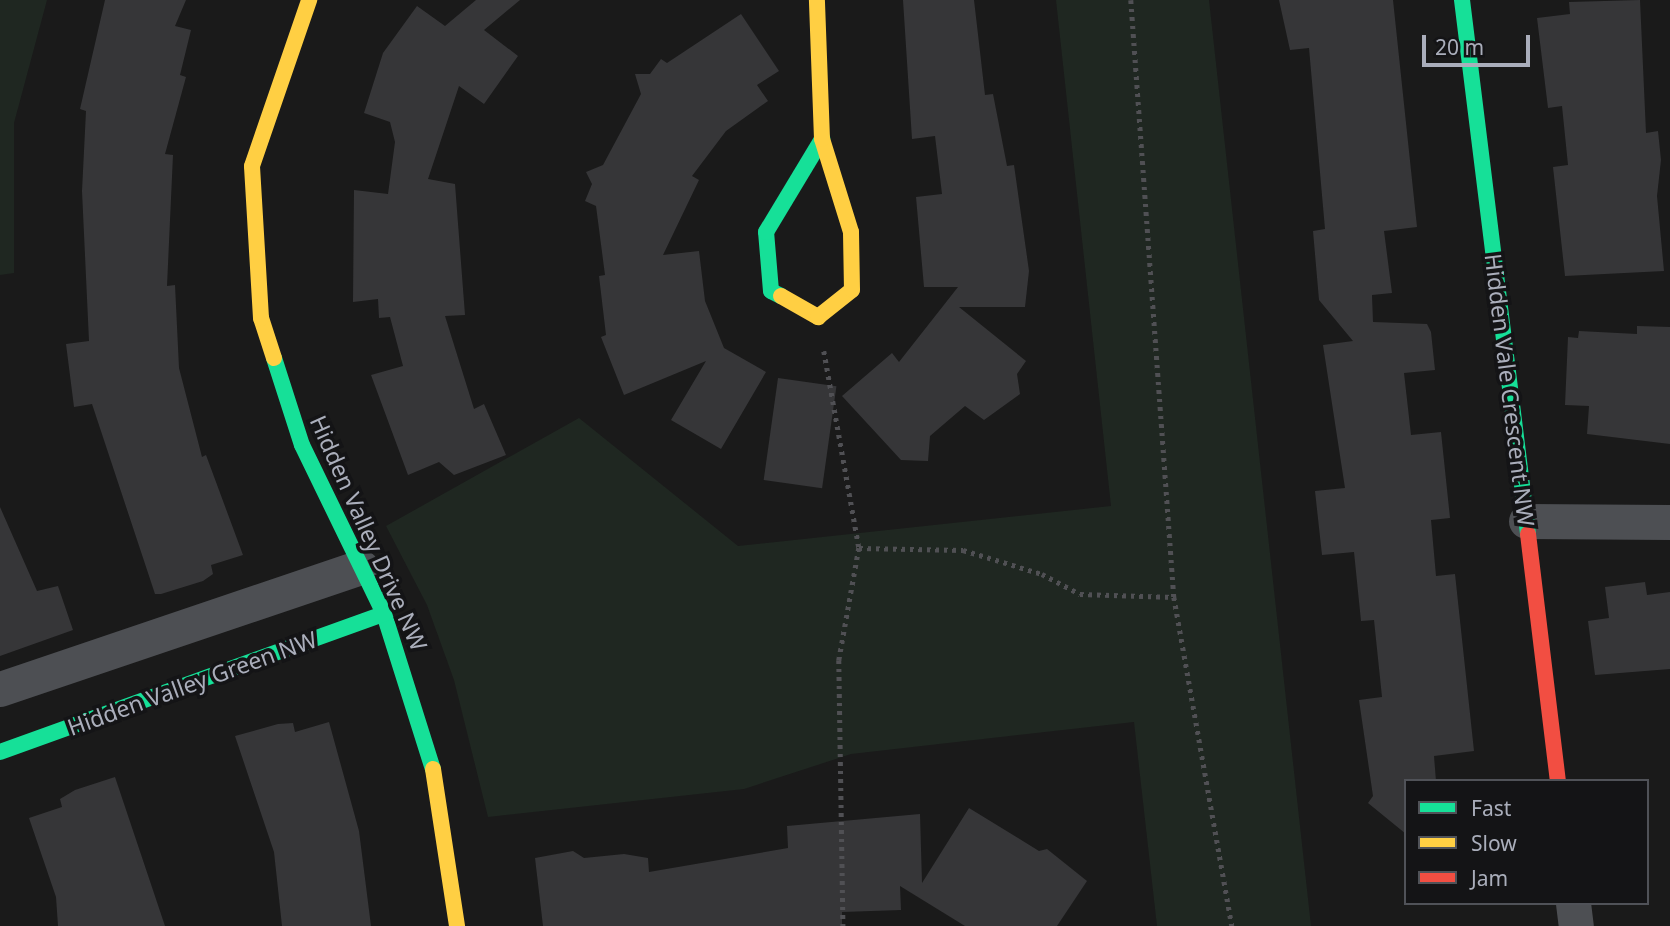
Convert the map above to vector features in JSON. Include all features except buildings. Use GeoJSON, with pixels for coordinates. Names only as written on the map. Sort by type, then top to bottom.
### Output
{"type":"FeatureCollection","features":[{"type":"Feature","properties":{"kind":"street","name":"Hidden Valley Drive NW"},"geometry":{"type":"LineString","coordinates":[[309,0],[252,166],[261,318],[302,444],[384,614],[444,812],[457,926]]}},
{"type":"Feature","properties":{"kind":"street"},"geometry":{"type":"LineString","coordinates":[[817,0],[822,139],[851,232],[852,290],[818,317],[771,291],[766,232],[822,139]]}},
{"type":"Feature","properties":{"kind":"street","name":"Hidden Vale Crescent NW"},"geometry":{"type":"LineString","coordinates":[[1462,0],[1558,779]]}},
{"type":"Feature","properties":{"kind":"street"},"geometry":{"type":"LineString","coordinates":[[1526,521],[1670,522]]}},
{"type":"Feature","properties":{"kind":"street"},"geometry":{"type":"LineString","coordinates":[[0,689],[361,567]]}},
{"type":"Feature","properties":{"kind":"street","name":"Hidden Valley Green NW"},"geometry":{"type":"LineString","coordinates":[[0,752],[384,614]]}},
{"type":"Feature","properties":{"kind":"street"},"geometry":{"type":"LineString","coordinates":[[1573,905],[1576,926]]}},
{"type":"Feature","properties":{"kind":"path"},"geometry":{"type":"LineString","coordinates":[[1132,0],[1174,597],[1232,926]]}},
{"type":"Feature","properties":{"kind":"path"},"geometry":{"type":"LineString","coordinates":[[818,317],[859,548],[839,660],[843,926]]}},
{"type":"Feature","properties":{"kind":"path"},"geometry":{"type":"LineString","coordinates":[[859,548],[963,551],[1042,574],[1080,594],[1174,597]]}},
{"type":"Feature","properties":{"kind":"shaded area"},"geometry":{"type":"Polygon","coordinates":[[[0,0],[47,0],[14,123],[14,273],[0,275],[0,0]]]}},
{"type":"Feature","properties":{"kind":"shaded area"},"geometry":{"type":"Polygon","coordinates":[[[1056,0],[1209,0],[1311,926],[1157,926],[1134,722],[851,754],[744,789],[488,817],[454,680],[427,605],[386,526],[579,418],[738,546],[1111,506],[1056,0]]]}},
{"type":"Feature","properties":{"kind":"traffic: fast"},"geometry":{"type":"LineString","coordinates":[[1462,0],[1528,534]]}},
{"type":"Feature","properties":{"kind":"traffic: fast"},"geometry":{"type":"LineString","coordinates":[[781,296],[771,291],[766,232],[822,139]]}},
{"type":"Feature","properties":{"kind":"traffic: fast"},"geometry":{"type":"LineString","coordinates":[[274,358],[302,445],[384,614],[433,769]]}},
{"type":"Feature","properties":{"kind":"traffic: fast"},"geometry":{"type":"LineString","coordinates":[[0,752],[384,614]]}},
{"type":"Feature","properties":{"kind":"traffic: slow"},"geometry":{"type":"LineString","coordinates":[[274,358],[261,318],[252,166],[309,0]]}},
{"type":"Feature","properties":{"kind":"traffic: slow"},"geometry":{"type":"LineString","coordinates":[[781,296],[818,317],[852,290],[851,232],[822,139],[817,0]]}},
{"type":"Feature","properties":{"kind":"traffic: slow"},"geometry":{"type":"LineString","coordinates":[[433,769],[457,926]]}},
{"type":"Feature","properties":{"kind":"traffic: jam"},"geometry":{"type":"LineString","coordinates":[[1528,534],[1558,779]]}}]}
